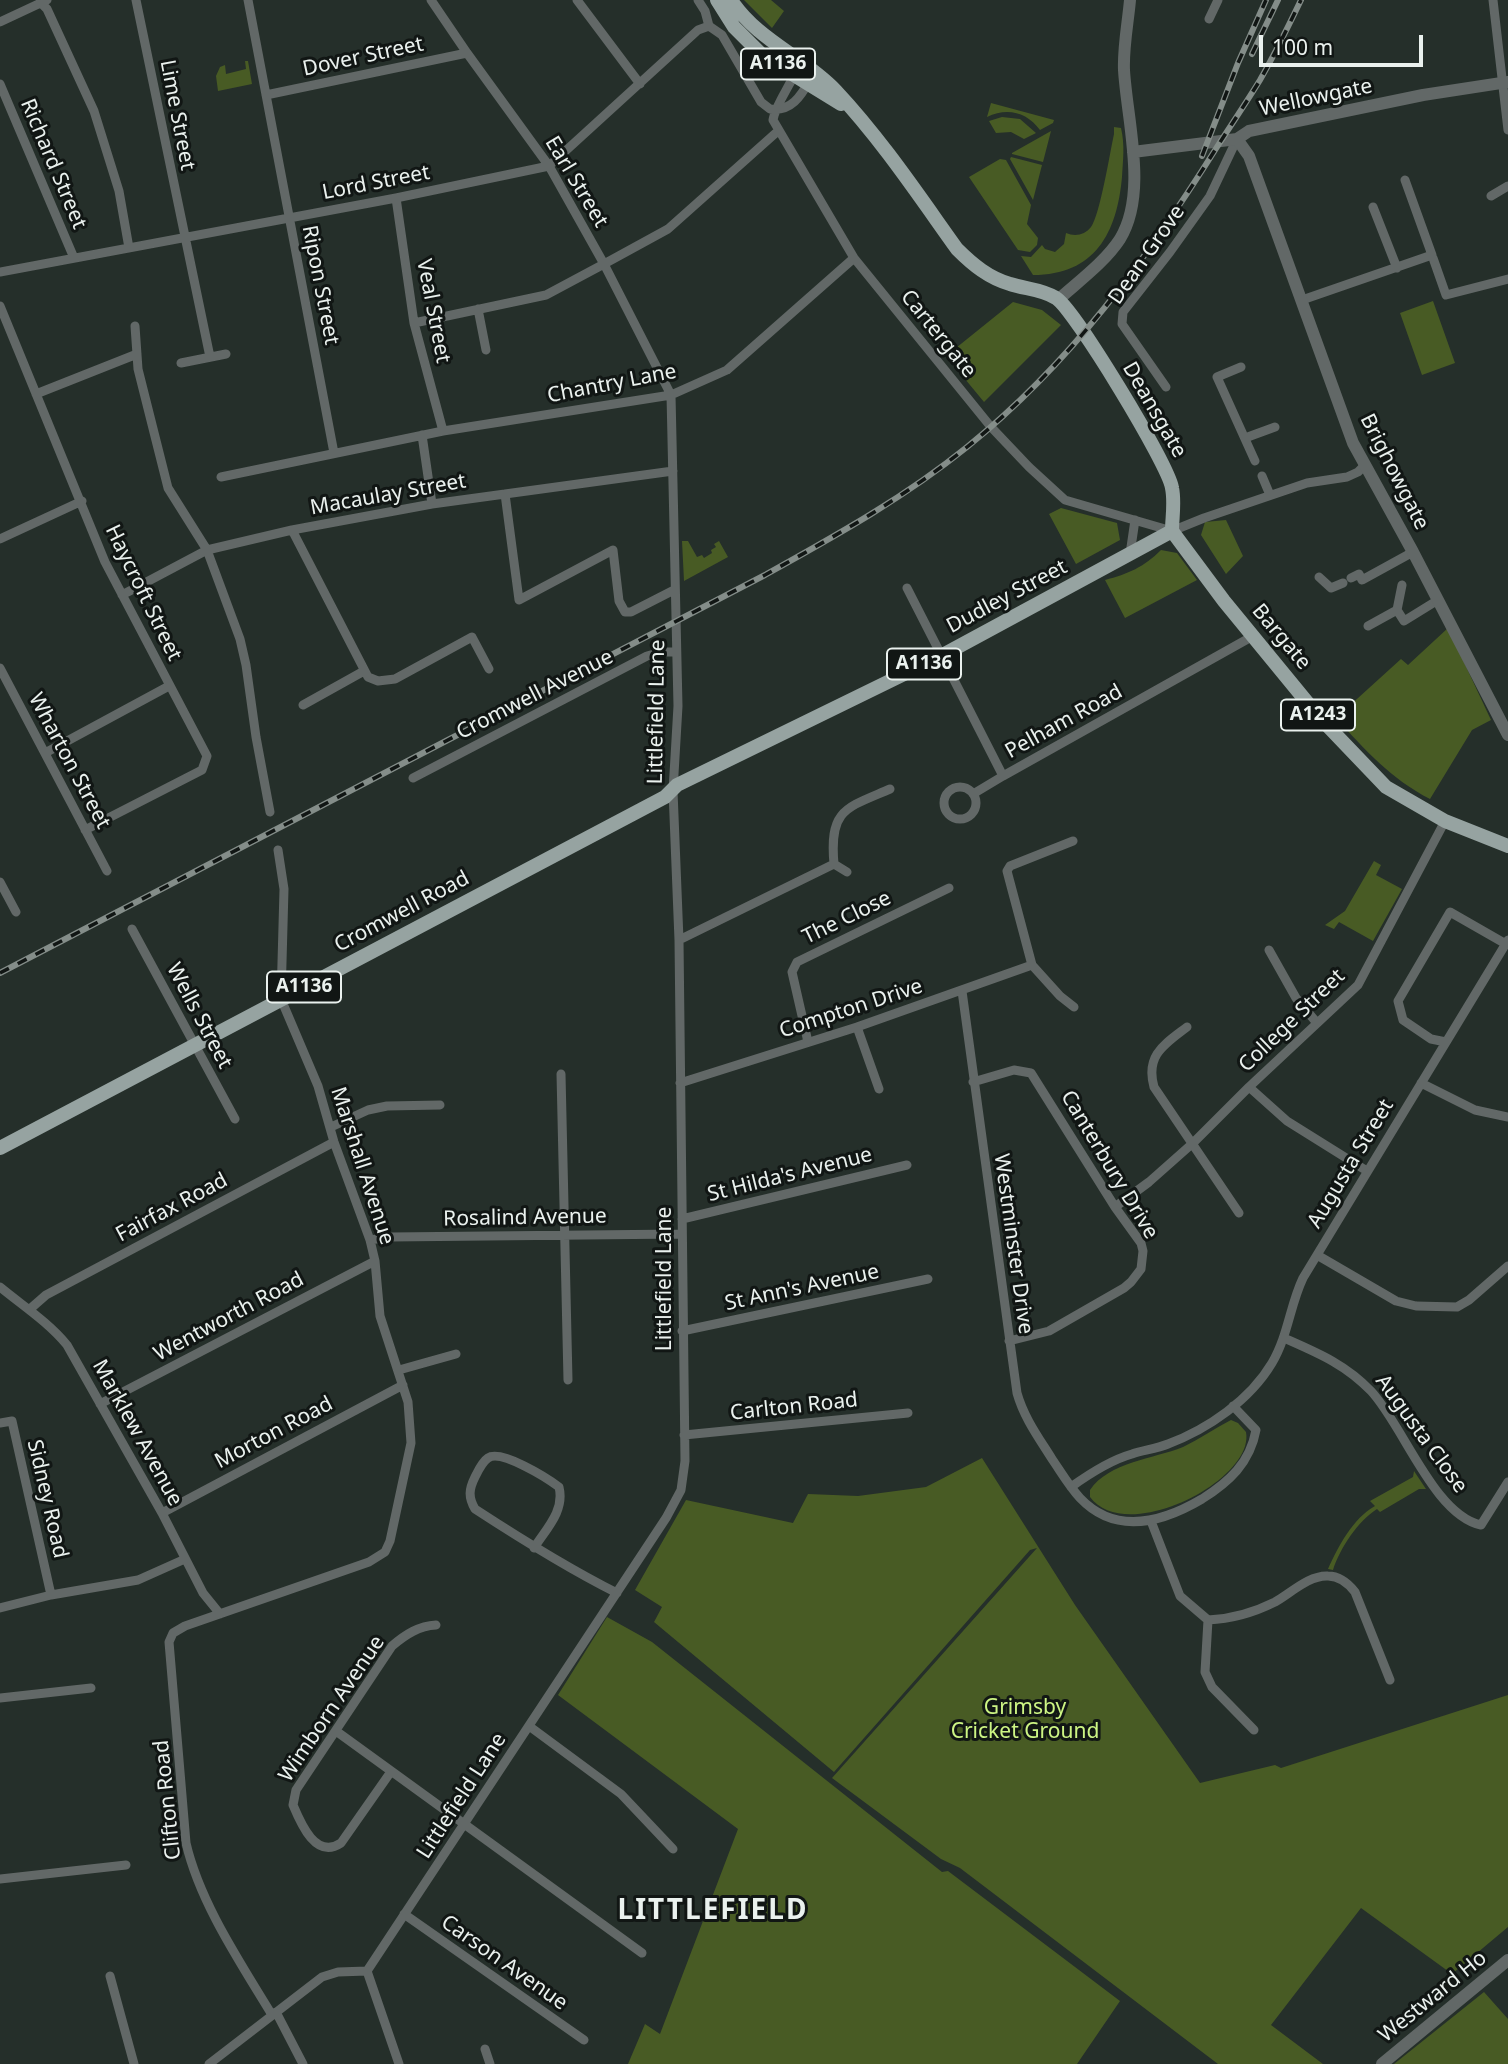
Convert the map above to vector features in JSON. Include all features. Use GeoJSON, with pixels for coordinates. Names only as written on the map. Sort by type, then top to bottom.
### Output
{"type":"FeatureCollection","features":[{"type":"Feature","properties":{"kind":"main road","name":"A1136"},"geometry":{"type":"LineString","coordinates":[[717,0],[748,42],[764,56],[805,72]]}},
{"type":"Feature","properties":{"kind":"main road","name":"A1136"},"geometry":{"type":"LineString","coordinates":[[731,0],[763,35],[854,112],[957,249],[973,265],[993,278],[1059,299]]}},
{"type":"Feature","properties":{"kind":"main road","name":"Deansgate"},"geometry":{"type":"LineString","coordinates":[[1059,299],[1151,440],[1163,463],[1172,488],[1172,531]]}},
{"type":"Feature","properties":{"kind":"main road","name":"Dudley Street"},"geometry":{"type":"LineString","coordinates":[[673,791],[677,785],[941,656],[1172,531]]}},
{"type":"Feature","properties":{"kind":"main road","name":"Bargate"},"geometry":{"type":"LineString","coordinates":[[1172,531],[1224,601],[1320,718],[1386,787],[1445,821],[1508,846]]}},
{"type":"Feature","properties":{"kind":"main road","name":"Cromwell Road"},"geometry":{"type":"LineString","coordinates":[[0,1148],[673,791]]}},
{"type":"Feature","properties":{"kind":"street","name":"Lime Street"},"geometry":{"type":"LineString","coordinates":[[136,0],[210,357]]}},
{"type":"Feature","properties":{"kind":"street","name":"Ripon Street"},"geometry":{"type":"LineString","coordinates":[[248,0],[334,453]]}},
{"type":"Feature","properties":{"kind":"street","name":"Earl Street"},"geometry":{"type":"LineString","coordinates":[[431,0],[548,166],[604,264],[671,395]]}},
{"type":"Feature","properties":{"kind":"street"},"geometry":{"type":"LineString","coordinates":[[577,0],[640,84]]}},
{"type":"Feature","properties":{"kind":"street"},"geometry":{"type":"LineString","coordinates":[[698,0],[705,11],[709,26],[722,35],[765,107],[784,109],[794,103],[805,72]]}},
{"type":"Feature","properties":{"kind":"street"},"geometry":{"type":"LineString","coordinates":[[1059,299],[1107,255],[1126,226],[1133,197],[1133,152],[1124,66],[1130,0]]}},
{"type":"Feature","properties":{"kind":"street"},"geometry":{"type":"LineString","coordinates":[[1209,19],[1219,0]]}},
{"type":"Feature","properties":{"kind":"street"},"geometry":{"type":"LineString","coordinates":[[1493,0],[1505,83],[1508,130]]}},
{"type":"Feature","properties":{"kind":"street"},"geometry":{"type":"LineString","coordinates":[[0,22],[43,1],[94,111],[119,191],[129,248]]}},
{"type":"Feature","properties":{"kind":"street","name":"Lord Street"},"geometry":{"type":"LineString","coordinates":[[0,272],[396,198],[548,166],[698,30],[709,26]]}},
{"type":"Feature","properties":{"kind":"street","name":"Dover Street"},"geometry":{"type":"LineString","coordinates":[[266,96],[467,53]]}},
{"type":"Feature","properties":{"kind":"street"},"geometry":{"type":"LineString","coordinates":[[775,110],[805,72]]}},
{"type":"Feature","properties":{"kind":"street","name":"Wellowgate"},"geometry":{"type":"LineString","coordinates":[[1133,152],[1237,139],[1249,131],[1360,107],[1505,83]]}},
{"type":"Feature","properties":{"kind":"street","name":"Richard Street"},"geometry":{"type":"LineString","coordinates":[[0,84],[74,258]]}},
{"type":"Feature","properties":{"kind":"street","name":"Cartergate"},"geometry":{"type":"LineString","coordinates":[[775,110],[773,120],[778,131],[854,258],[991,427],[1065,500],[1172,531]]}},
{"type":"Feature","properties":{"kind":"street"},"geometry":{"type":"LineString","coordinates":[[415,323],[546,295],[668,229],[778,131]]}},
{"type":"Feature","properties":{"kind":"street","name":"Brighowgate"},"geometry":{"type":"LineString","coordinates":[[1237,139],[1249,156],[1353,443],[1508,735]]}},
{"type":"Feature","properties":{"kind":"street","name":"Dean Grove"},"geometry":{"type":"LineString","coordinates":[[1166,387],[1122,324],[1121,318],[1126,307],[1210,196],[1237,139]]}},
{"type":"Feature","properties":{"kind":"street"},"geometry":{"type":"LineString","coordinates":[[1303,300],[1432,255],[1405,180]]}},
{"type":"Feature","properties":{"kind":"street"},"geometry":{"type":"LineString","coordinates":[[1491,196],[1508,186]]}},
{"type":"Feature","properties":{"kind":"street","name":"Veal Street"},"geometry":{"type":"LineString","coordinates":[[396,198],[415,323],[443,431]]}},
{"type":"Feature","properties":{"kind":"street"},"geometry":{"type":"LineString","coordinates":[[1373,207],[1397,268]]}},
{"type":"Feature","properties":{"kind":"street","name":"Chantry Lane"},"geometry":{"type":"LineString","coordinates":[[221,477],[443,431],[671,395],[727,370],[854,258]]}},
{"type":"Feature","properties":{"kind":"street"},"geometry":{"type":"LineString","coordinates":[[1433,258],[1446,295],[1508,279]]}},
{"type":"Feature","properties":{"kind":"street","name":"Haycroft Street"},"geometry":{"type":"LineString","coordinates":[[0,306],[105,562],[169,687],[206,752],[202,770],[85,830]]}},
{"type":"Feature","properties":{"kind":"street"},"geometry":{"type":"LineString","coordinates":[[478,309],[486,350]]}},
{"type":"Feature","properties":{"kind":"street"},"geometry":{"type":"LineString","coordinates":[[135,326],[138,369],[168,488],[207,550],[240,639],[270,813]]}},
{"type":"Feature","properties":{"kind":"street"},"geometry":{"type":"LineString","coordinates":[[36,394],[137,354]]}},
{"type":"Feature","properties":{"kind":"street"},"geometry":{"type":"LineString","coordinates":[[181,363],[226,354]]}},
{"type":"Feature","properties":{"kind":"street"},"geometry":{"type":"LineString","coordinates":[[1241,367],[1217,377],[1255,461]]}},
{"type":"Feature","properties":{"kind":"street","name":"Littlefield Lane"},"geometry":{"type":"LineString","coordinates":[[367,1971],[666,1518],[681,1490],[685,1461],[679,940],[673,791],[678,706],[671,395]]}},
{"type":"Feature","properties":{"kind":"street"},"geometry":{"type":"LineString","coordinates":[[1245,438],[1275,427]]}},
{"type":"Feature","properties":{"kind":"street"},"geometry":{"type":"LineString","coordinates":[[422,435],[432,504]]}},
{"type":"Feature","properties":{"kind":"street"},"geometry":{"type":"LineString","coordinates":[[1172,531],[1204,517],[1307,483],[1347,477],[1365,465]]}},
{"type":"Feature","properties":{"kind":"street","name":"Macaulay Street"},"geometry":{"type":"LineString","coordinates":[[122,595],[207,550],[292,530],[432,504],[673,471]]}},
{"type":"Feature","properties":{"kind":"street"},"geometry":{"type":"LineString","coordinates":[[1262,476],[1270,495]]}},
{"type":"Feature","properties":{"kind":"street"},"geometry":{"type":"LineString","coordinates":[[505,494],[519,600],[612,550],[619,601],[625,612],[631,612],[674,590]]}},
{"type":"Feature","properties":{"kind":"street"},"geometry":{"type":"LineString","coordinates":[[1,535],[82,501]]}},
{"type":"Feature","properties":{"kind":"street"},"geometry":{"type":"LineString","coordinates":[[1129,556],[1135,520]]}},
{"type":"Feature","properties":{"kind":"street"},"geometry":{"type":"LineString","coordinates":[[292,530],[368,677],[378,681],[395,678],[472,637],[489,669]]}},
{"type":"Feature","properties":{"kind":"street"},"geometry":{"type":"LineString","coordinates":[[1319,577],[1331,588],[1359,575],[1362,580],[1413,552]]}},
{"type":"Feature","properties":{"kind":"street"},"geometry":{"type":"LineString","coordinates":[[1402,585],[1397,610],[1404,621],[1438,600]]}},
{"type":"Feature","properties":{"kind":"street","name":"Pelham Road"},"geometry":{"type":"LineString","coordinates":[[906,588],[1003,776],[1253,636]]}},
{"type":"Feature","properties":{"kind":"street"},"geometry":{"type":"LineString","coordinates":[[1368,626],[1397,610]]}},
{"type":"Feature","properties":{"kind":"street","name":"Cromwell Avenue"},"geometry":{"type":"LineString","coordinates":[[413,778],[654,653],[675,652]]}},
{"type":"Feature","properties":{"kind":"street","name":"Wharton Street"},"geometry":{"type":"LineString","coordinates":[[0,668],[107,871]]}},
{"type":"Feature","properties":{"kind":"street"},"geometry":{"type":"LineString","coordinates":[[303,705],[364,671]]}},
{"type":"Feature","properties":{"kind":"street"},"geometry":{"type":"LineString","coordinates":[[45,753],[169,687]]}},
{"type":"Feature","properties":{"kind":"street"},"geometry":{"type":"LineString","coordinates":[[973,794],[1003,776]]}},
{"type":"Feature","properties":{"kind":"street"},"geometry":{"type":"LineString","coordinates":[[832,865],[836,825],[840,815],[848,807],[890,789]]}},
{"type":"Feature","properties":{"kind":"street","name":"College Street"},"geometry":{"type":"LineString","coordinates":[[1115,1207],[1149,1182],[1193,1143],[1358,985],[1445,821]]}},
{"type":"Feature","properties":{"kind":"street"},"geometry":{"type":"LineString","coordinates":[[1073,841],[1010,866],[1007,871],[1032,965],[1060,996],[1074,1007]]}},
{"type":"Feature","properties":{"kind":"street"},"geometry":{"type":"LineString","coordinates":[[278,850],[284,889],[281,999]]}},
{"type":"Feature","properties":{"kind":"street"},"geometry":{"type":"LineString","coordinates":[[832,865],[847,872]]}},
{"type":"Feature","properties":{"kind":"street"},"geometry":{"type":"LineString","coordinates":[[679,940],[832,865]]}},
{"type":"Feature","properties":{"kind":"street"},"geometry":{"type":"LineString","coordinates":[[0,882],[16,912]]}},
{"type":"Feature","properties":{"kind":"street","name":"The Close"},"geometry":{"type":"LineString","coordinates":[[808,1042],[792,972],[797,962],[949,888]]}},
{"type":"Feature","properties":{"kind":"street"},"geometry":{"type":"LineString","coordinates":[[1446,1042],[1432,1039],[1403,1020],[1398,1001],[1450,912],[1507,942]]}},
{"type":"Feature","properties":{"kind":"street","name":"Wells Street"},"geometry":{"type":"LineString","coordinates":[[132,929],[235,1119]]}},
{"type":"Feature","properties":{"kind":"street","name":"Augusta Street"},"geometry":{"type":"LineString","coordinates":[[1071,1487],[1118,1459],[1169,1444],[1190,1434],[1233,1406],[1272,1364],[1284,1338],[1296,1292],[1507,942]]}},
{"type":"Feature","properties":{"kind":"street"},"geometry":{"type":"LineString","coordinates":[[1269,950],[1296,998],[1317,1023]]}},
{"type":"Feature","properties":{"kind":"street","name":"Compton Drive"},"geometry":{"type":"LineString","coordinates":[[680,1083],[857,1027],[1032,965]]}},
{"type":"Feature","properties":{"kind":"street","name":"Westminster Drive"},"geometry":{"type":"LineString","coordinates":[[962,991],[1020,1406],[1071,1487]]}},
{"type":"Feature","properties":{"kind":"street","name":"Marshall Avenue"},"geometry":{"type":"LineString","coordinates":[[281,999],[318,1086],[334,1142],[370,1240],[380,1316],[399,1370],[411,1422],[411,1443],[390,1541],[385,1552]]}},
{"type":"Feature","properties":{"kind":"street"},"geometry":{"type":"LineString","coordinates":[[857,1027],[879,1089]]}},
{"type":"Feature","properties":{"kind":"street"},"geometry":{"type":"LineString","coordinates":[[1187,1027],[1158,1053],[1152,1063],[1150,1075],[1154,1087],[1239,1213]]}},
{"type":"Feature","properties":{"kind":"street","name":"Canterbury Drive"},"geometry":{"type":"LineString","coordinates":[[973,1082],[1014,1070],[1031,1073],[1115,1207],[1141,1243],[1143,1261],[1136,1276],[1124,1287],[1049,1331],[1009,1341]]}},
{"type":"Feature","properties":{"kind":"street"},"geometry":{"type":"LineString","coordinates":[[561,1074],[568,1380]]}},
{"type":"Feature","properties":{"kind":"street"},"geometry":{"type":"LineString","coordinates":[[1421,1083],[1475,1110],[1508,1116]]}},
{"type":"Feature","properties":{"kind":"street"},"geometry":{"type":"LineString","coordinates":[[1249,1087],[1287,1121],[1367,1171]]}},
{"type":"Feature","properties":{"kind":"street"},"geometry":{"type":"LineString","coordinates":[[331,1127],[368,1110],[387,1106],[440,1105]]}},
{"type":"Feature","properties":{"kind":"street","name":"Fairfax Road"},"geometry":{"type":"LineString","coordinates":[[30,1309],[46,1295],[334,1142]]}},
{"type":"Feature","properties":{"kind":"street","name":"St Hilda's Avenue"},"geometry":{"type":"LineString","coordinates":[[682,1219],[907,1165]]}},
{"type":"Feature","properties":{"kind":"street","name":"Rosalind Avenue"},"geometry":{"type":"LineString","coordinates":[[370,1240],[390,1237],[681,1234]]}},
{"type":"Feature","properties":{"kind":"street"},"geometry":{"type":"LineString","coordinates":[[1317,1255],[1396,1301],[1416,1306],[1457,1307],[1508,1266]]}},
{"type":"Feature","properties":{"kind":"street","name":"Wentworth Road"},"geometry":{"type":"LineString","coordinates":[[100,1404],[374,1261]]}},
{"type":"Feature","properties":{"kind":"street","name":"St Ann's Avenue"},"geometry":{"type":"LineString","coordinates":[[682,1331],[928,1279]]}},
{"type":"Feature","properties":{"kind":"street","name":"Marklew Avenue"},"geometry":{"type":"LineString","coordinates":[[0,1287],[30,1309],[67,1345],[204,1593],[220,1615]]}},
{"type":"Feature","properties":{"kind":"street","name":"Augusta Close"},"geometry":{"type":"LineString","coordinates":[[1284,1338],[1340,1364],[1371,1392],[1393,1418],[1428,1479],[1445,1502],[1472,1523],[1481,1525],[1508,1482]]}},
{"type":"Feature","properties":{"kind":"street"},"geometry":{"type":"LineString","coordinates":[[399,1370],[456,1354]]}},
{"type":"Feature","properties":{"kind":"street","name":"Morton Road"},"geometry":{"type":"LineString","coordinates":[[162,1513],[403,1385]]}},
{"type":"Feature","properties":{"kind":"street"},"geometry":{"type":"LineString","coordinates":[[1071,1487],[1087,1505],[1107,1517],[1123,1522],[1151,1521],[1181,1511],[1229,1481],[1251,1451],[1256,1430],[1233,1406]]}},
{"type":"Feature","properties":{"kind":"street","name":"Carlton Road"},"geometry":{"type":"LineString","coordinates":[[684,1435],[908,1413]]}},
{"type":"Feature","properties":{"kind":"street","name":"Sidney Road"},"geometry":{"type":"LineString","coordinates":[[0,1423],[12,1421],[51,1595]]}},
{"type":"Feature","properties":{"kind":"street"},"geometry":{"type":"LineString","coordinates":[[534,1548],[558,1511],[561,1495],[559,1487],[507,1458],[488,1458],[469,1490],[470,1501],[475,1509],[534,1548],[563,1566],[617,1593]]}},
{"type":"Feature","properties":{"kind":"street"},"geometry":{"type":"LineString","coordinates":[[1151,1521],[1181,1596],[1208,1620],[1244,1615],[1274,1602],[1314,1578],[1340,1578],[1355,1592],[1390,1680]]}},
{"type":"Feature","properties":{"kind":"street","name":"Clifton Road"},"geometry":{"type":"LineString","coordinates":[[303,2064],[274,2013],[244,1970],[191,1865],[186,1843],[170,1638],[176,1631],[199,1621],[369,1562],[385,1552]]}},
{"type":"Feature","properties":{"kind":"street"},"geometry":{"type":"LineString","coordinates":[[0,1608],[51,1595],[138,1580],[185,1559]]}},
{"type":"Feature","properties":{"kind":"street"},"geometry":{"type":"LineString","coordinates":[[1208,1620],[1205,1672],[1212,1687],[1254,1730]]}},
{"type":"Feature","properties":{"kind":"street","name":"Wimborn Avenue"},"geometry":{"type":"LineString","coordinates":[[390,1773],[341,1843],[330,1849],[318,1846],[313,1841],[296,1812],[293,1797],[393,1646],[422,1627],[436,1625]]}},
{"type":"Feature","properties":{"kind":"street"},"geometry":{"type":"LineString","coordinates":[[0,1698],[91,1688]]}},
{"type":"Feature","properties":{"kind":"street"},"geometry":{"type":"LineString","coordinates":[[529,1726],[621,1794],[673,1849]]}},
{"type":"Feature","properties":{"kind":"street"},"geometry":{"type":"LineString","coordinates":[[336,1731],[390,1773],[642,1953]]}},
{"type":"Feature","properties":{"kind":"street"},"geometry":{"type":"LineString","coordinates":[[0,1879],[126,1865]]}},
{"type":"Feature","properties":{"kind":"street","name":"Carson Avenue"},"geometry":{"type":"LineString","coordinates":[[404,1914],[584,2040]]}},
{"type":"Feature","properties":{"kind":"street","name":"Westward Ho"},"geometry":{"type":"LineString","coordinates":[[1382,2064],[1508,1960]]}},
{"type":"Feature","properties":{"kind":"street"},"geometry":{"type":"LineString","coordinates":[[209,2064],[330,1973],[367,1971],[399,2064]]}},
{"type":"Feature","properties":{"kind":"street"},"geometry":{"type":"LineString","coordinates":[[110,1976],[134,2064]]}},
{"type":"Feature","properties":{"kind":"street"},"geometry":{"type":"LineString","coordinates":[[485,2049],[490,2064]]}},
{"type":"Feature","properties":{"kind":"green space"},"geometry":{"type":"Polygon","coordinates":[[[744,0],[771,0],[784,11],[772,28],[744,0]]]}},
{"type":"Feature","properties":{"kind":"green space"},"geometry":{"type":"Polygon","coordinates":[[[245,61],[248,61],[252,84],[218,91],[216,76],[220,67],[225,65],[226,74],[246,69],[245,61]]]}},
{"type":"Feature","properties":{"kind":"green space"},"geometry":{"type":"Polygon","coordinates":[[[991,103],[1054,120],[1040,130],[1029,119],[1016,113],[1002,112],[987,117],[991,103]]]}},
{"type":"Feature","properties":{"kind":"green space"},"geometry":{"type":"Polygon","coordinates":[[[1002,117],[1020,119],[1036,133],[1024,139],[1011,132],[996,133],[989,121],[1002,117]]]}},
{"type":"Feature","properties":{"kind":"green space"},"geometry":{"type":"Polygon","coordinates":[[[1114,127],[1121,128],[1123,140],[1122,177],[1115,216],[1108,233],[1087,259],[1072,268],[1033,275],[1021,256],[1031,257],[1042,245],[1055,252],[1064,244],[1066,233],[1080,234],[1091,227],[1101,197],[1114,127]]]}},
{"type":"Feature","properties":{"kind":"green space"},"geometry":{"type":"Polygon","coordinates":[[[1051,131],[1043,162],[1012,154],[1012,153],[1051,131]]]}},
{"type":"Feature","properties":{"kind":"green space"},"geometry":{"type":"Polygon","coordinates":[[[1011,157],[1042,165],[1033,200],[1010,159],[1011,157]]]}},
{"type":"Feature","properties":{"kind":"green space"},"geometry":{"type":"Polygon","coordinates":[[[1000,159],[1006,160],[1031,205],[1027,224],[1038,238],[1037,245],[1030,252],[1018,250],[969,177],[1000,159]]]}},
{"type":"Feature","properties":{"kind":"green space"},"geometry":{"type":"Polygon","coordinates":[[[1433,301],[1455,363],[1422,375],[1400,313],[1433,301]]]}},
{"type":"Feature","properties":{"kind":"green space"},"geometry":{"type":"Polygon","coordinates":[[[1013,302],[1042,310],[1061,325],[984,402],[946,356],[1013,302]]]}},
{"type":"Feature","properties":{"kind":"green space"},"geometry":{"type":"Polygon","coordinates":[[[1061,508],[1117,523],[1120,540],[1076,564],[1049,514],[1061,508]]]}},
{"type":"Feature","properties":{"kind":"green space"},"geometry":{"type":"Polygon","coordinates":[[[1226,520],[1243,556],[1226,574],[1201,535],[1205,522],[1226,520]]]}},
{"type":"Feature","properties":{"kind":"green space"},"geometry":{"type":"Polygon","coordinates":[[[682,541],[688,541],[697,557],[702,555],[704,558],[712,553],[711,550],[716,547],[714,544],[719,541],[728,557],[684,581],[682,541]]]}},
{"type":"Feature","properties":{"kind":"green space"},"geometry":{"type":"Polygon","coordinates":[[[1161,550],[1177,553],[1197,580],[1125,618],[1105,580],[1135,569],[1161,550]]]}},
{"type":"Feature","properties":{"kind":"green space"},"geometry":{"type":"Polygon","coordinates":[[[1448,628],[1491,720],[1472,730],[1430,799],[1391,773],[1336,718],[1401,659],[1408,665],[1448,628]]]}},
{"type":"Feature","properties":{"kind":"green space"},"geometry":{"type":"Polygon","coordinates":[[[1374,861],[1381,865],[1376,875],[1402,889],[1373,941],[1339,922],[1334,929],[1325,925],[1345,911],[1374,861]]]}},
{"type":"Feature","properties":{"kind":"green space"},"geometry":{"type":"Polygon","coordinates":[[[1231,1420],[1246,1432],[1243,1451],[1230,1469],[1210,1487],[1185,1501],[1158,1511],[1131,1514],[1107,1510],[1090,1497],[1090,1490],[1108,1473],[1132,1462],[1183,1447],[1231,1420]]]}},
{"type":"Feature","properties":{"kind":"green space","name":"Grimsby Cricket Ground"},"geometry":{"type":"Polygon","coordinates":[[[982,1458],[1075,1605],[1200,1783],[1275,1765],[1281,1768],[1508,1695],[1508,1927],[1452,1974],[1361,1908],[1271,2025],[1323,2064],[1218,2064],[960,1868],[941,1859],[832,1778],[1037,1548],[1030,1550],[834,1772],[654,1622],[662,1607],[635,1590],[686,1500],[793,1523],[808,1494],[858,1496],[926,1487],[982,1458]]]}},
{"type":"Feature","properties":{"kind":"green space"},"geometry":{"type":"Polygon","coordinates":[[[1414,1471],[1426,1489],[1419,1489],[1380,1512],[1377,1509],[1370,1514],[1350,1536],[1333,1570],[1328,1569],[1353,1525],[1375,1506],[1370,1501],[1413,1477],[1414,1471]]]}},
{"type":"Feature","properties":{"kind":"green space"},"geometry":{"type":"Polygon","coordinates":[[[607,1617],[652,1642],[942,1872],[948,1871],[1120,2001],[1077,2064],[628,2064],[645,2024],[660,2034],[738,1829],[558,1695],[607,1617]]]}},
{"type":"Feature","properties":{"kind":"green space"},"geometry":{"type":"Polygon","coordinates":[[[1484,1992],[1508,2019],[1508,2064],[1394,2064],[1484,1992]]]}},
{"type":"Feature","properties":{"kind":"railway"},"geometry":{"type":"LineString","coordinates":[[1202,156],[1266,0]]}},
{"type":"Feature","properties":{"kind":"railway"},"geometry":{"type":"LineString","coordinates":[[1252,54],[1278,0]]}},
{"type":"Feature","properties":{"kind":"railway"},"geometry":{"type":"LineString","coordinates":[[0,973],[765,575],[869,516],[943,466],[1005,415],[1040,381],[1073,345],[1134,269],[1163,230],[1255,89],[1301,0]]}},
{"type":"Feature","properties":{"kind":"district","name":"LITTLEFIELD"},"geometry":{"type":"Point","coordinates":[713,1911]}}]}
